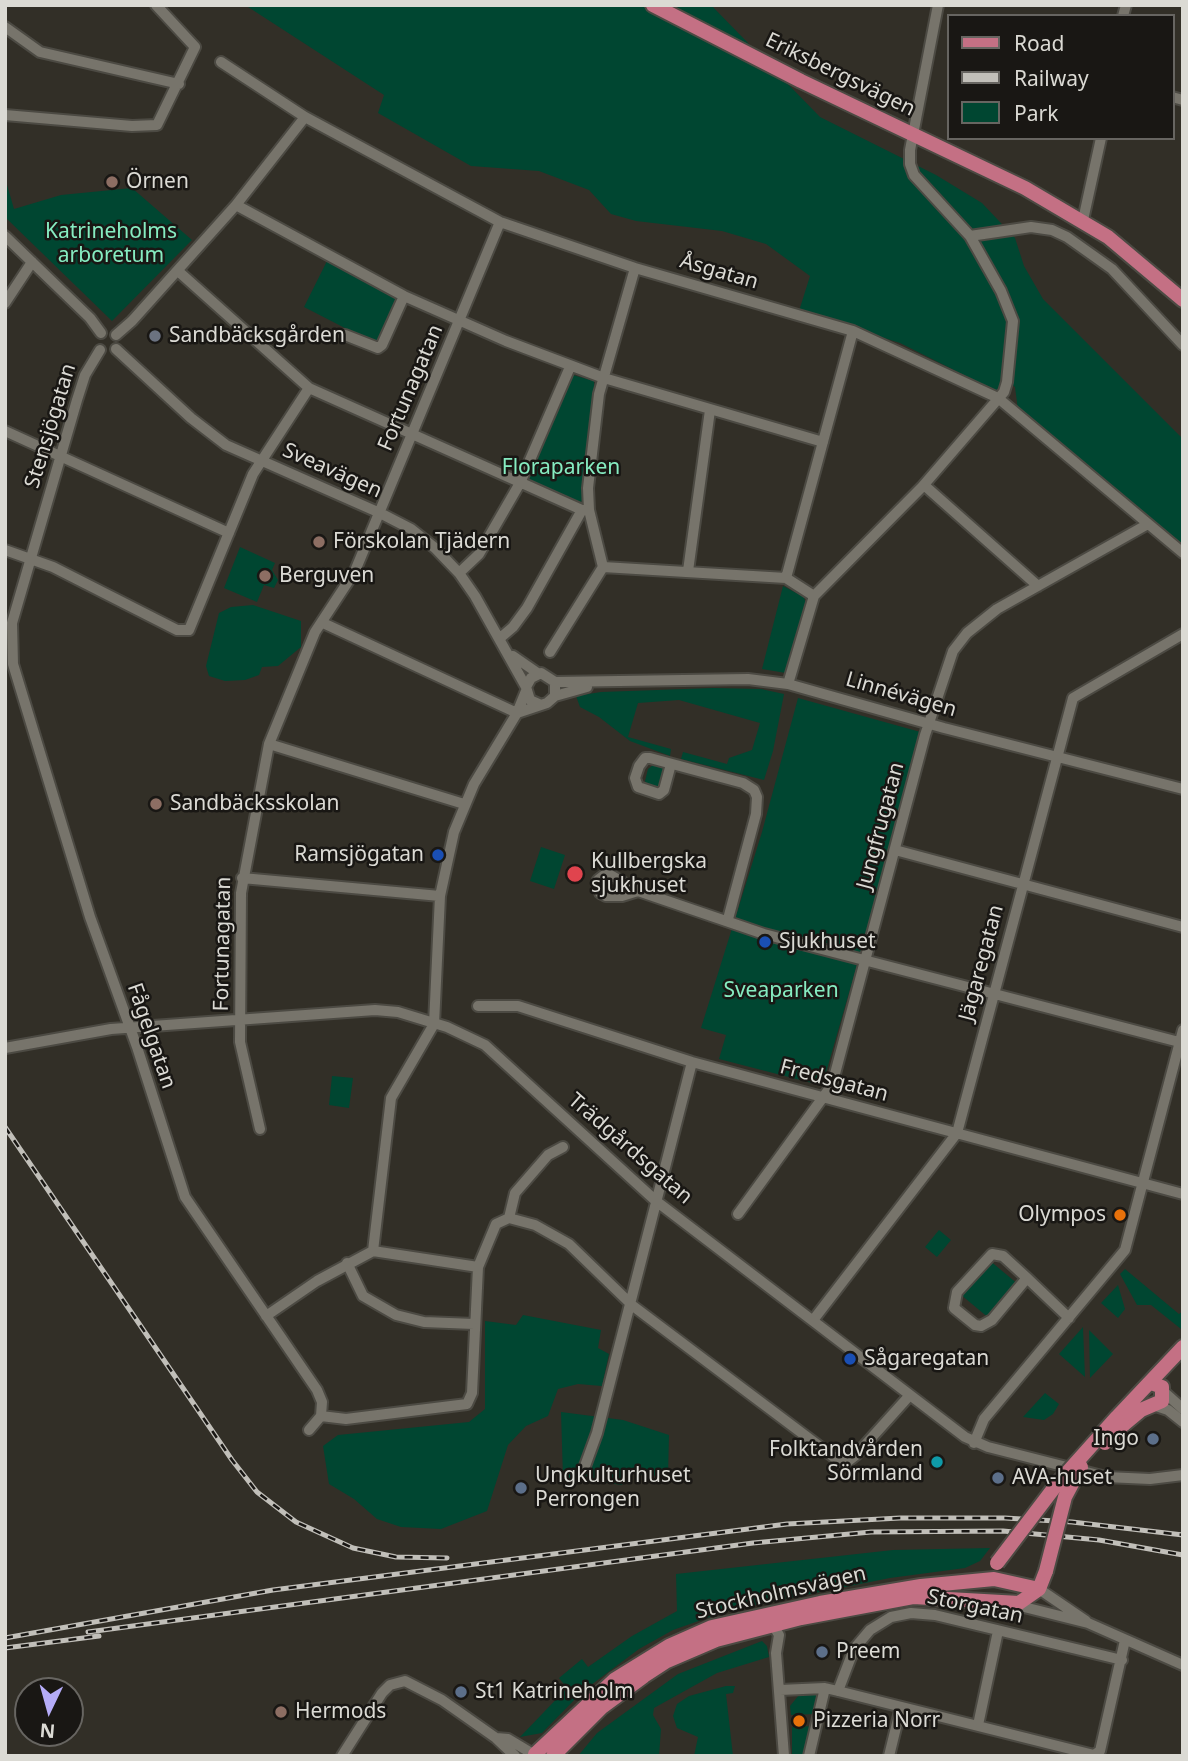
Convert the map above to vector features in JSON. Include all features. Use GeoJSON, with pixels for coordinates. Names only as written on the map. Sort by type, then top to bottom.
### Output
{"type":"FeatureCollection","features":[{"type":"Feature","properties":{"kind":"main road","name":"Eriksbergsvägen"},"geometry":{"type":"LineString","coordinates":[[653,5],[1011,181],[1083,220],[1124,249],[1183,300]]}},
{"type":"Feature","properties":{"kind":"main road"},"geometry":{"type":"LineString","coordinates":[[1154,1406],[1142,1402],[1179,1352]]}},
{"type":"Feature","properties":{"kind":"main road"},"geometry":{"type":"LineString","coordinates":[[997,1563],[994,1579],[1000,1593],[1012,1604],[1027,1600],[1040,1589],[1072,1481],[1119,1422],[1162,1401],[1154,1388]]}},
{"type":"Feature","properties":{"kind":"main road"},"geometry":{"type":"LineString","coordinates":[[974,1581],[997,1563],[1057,1484],[1154,1388]]}},
{"type":"Feature","properties":{"kind":"main road","name":"Stockholmsvägen"},"geometry":{"type":"LineString","coordinates":[[553,1756],[603,1707],[667,1661],[772,1619],[894,1590],[974,1581],[994,1579],[1040,1589]]}},
{"type":"Feature","properties":{"kind":"main road","name":"Stockholmsvägen"},"geometry":{"type":"LineString","coordinates":[[535,1755],[593,1697],[642,1661],[694,1634],[922,1596],[1012,1604]]}},
{"type":"Feature","properties":{"kind":"street"},"geometry":{"type":"LineString","coordinates":[[5,115],[149,127],[157,125],[195,47],[156,5]]}},
{"type":"Feature","properties":{"kind":"street"},"geometry":{"type":"LineString","coordinates":[[788,684],[814,596],[924,485],[998,398],[1007,382],[1013,321],[1001,291],[970,236],[914,176],[909,150],[938,5]]}},
{"type":"Feature","properties":{"kind":"street"},"geometry":{"type":"LineString","coordinates":[[5,27],[40,52],[179,84]]}},
{"type":"Feature","properties":{"kind":"street","name":"Åsgatan"},"geometry":{"type":"LineString","coordinates":[[221,62],[305,117],[500,222],[635,268],[853,331],[998,398],[1183,553]]}},
{"type":"Feature","properties":{"kind":"street"},"geometry":{"type":"LineString","coordinates":[[116,335],[178,271],[236,205],[305,117]]}},
{"type":"Feature","properties":{"kind":"street"},"geometry":{"type":"LineString","coordinates":[[1083,220],[1101,140]]}},
{"type":"Feature","properties":{"kind":"street"},"geometry":{"type":"LineString","coordinates":[[236,205],[404,296],[459,322],[570,367],[823,442]]}},
{"type":"Feature","properties":{"kind":"street","name":"Fortunagatan"},"geometry":{"type":"LineString","coordinates":[[260,1129],[240,1042],[242,878],[269,744],[315,632],[355,571],[500,222]]}},
{"type":"Feature","properties":{"kind":"street"},"geometry":{"type":"LineString","coordinates":[[970,236],[1031,227],[1052,230],[1067,237],[1112,269],[1183,345]]}},
{"type":"Feature","properties":{"kind":"street"},"geometry":{"type":"LineString","coordinates":[[5,236],[102,333]]}},
{"type":"Feature","properties":{"kind":"street"},"geometry":{"type":"LineString","coordinates":[[5,303],[32,262]]}},
{"type":"Feature","properties":{"kind":"street"},"geometry":{"type":"LineString","coordinates":[[550,652],[603,566],[586,510],[594,434],[604,378],[635,268]]}},
{"type":"Feature","properties":{"kind":"street"},"geometry":{"type":"LineString","coordinates":[[178,271],[309,388],[586,510]]}},
{"type":"Feature","properties":{"kind":"street"},"geometry":{"type":"LineString","coordinates":[[345,335],[378,348],[382,345],[404,296]]}},
{"type":"Feature","properties":{"kind":"street"},"geometry":{"type":"LineString","coordinates":[[109,331],[116,335],[119,342],[116,349],[107,353],[100,350],[97,341],[102,333],[109,331]]}},
{"type":"Feature","properties":{"kind":"street"},"geometry":{"type":"LineString","coordinates":[[786,578],[853,331]]}},
{"type":"Feature","properties":{"kind":"street","name":"Sveavägen"},"geometry":{"type":"LineString","coordinates":[[116,349],[213,436],[411,529],[459,573],[526,689]]}},
{"type":"Feature","properties":{"kind":"street","name":"Stensjögatan"},"geometry":{"type":"LineString","coordinates":[[8,637],[85,375],[100,350]]}},
{"type":"Feature","properties":{"kind":"street"},"geometry":{"type":"LineString","coordinates":[[459,573],[479,554],[520,483],[570,367]]}},
{"type":"Feature","properties":{"kind":"street"},"geometry":{"type":"LineString","coordinates":[[5,550],[31,558],[184,632],[193,623],[260,460],[309,388]]}},
{"type":"Feature","properties":{"kind":"street"},"geometry":{"type":"LineString","coordinates":[[688,571],[710,410]]}},
{"type":"Feature","properties":{"kind":"street"},"geometry":{"type":"LineString","coordinates":[[5,431],[61,459],[229,533]]}},
{"type":"Feature","properties":{"kind":"street"},"geometry":{"type":"LineString","coordinates":[[924,485],[1038,586]]}},
{"type":"Feature","properties":{"kind":"street"},"geometry":{"type":"LineString","coordinates":[[499,639],[513,627],[527,608],[586,510]]}},
{"type":"Feature","properties":{"kind":"street","name":"Jungfrugatan"},"geometry":{"type":"LineString","coordinates":[[738,1214],[832,1085],[948,662],[967,633],[997,609],[1148,524]]}},
{"type":"Feature","properties":{"kind":"street"},"geometry":{"type":"LineString","coordinates":[[603,566],[786,578],[814,596]]}},
{"type":"Feature","properties":{"kind":"street"},"geometry":{"type":"LineString","coordinates":[[323,623],[517,713],[550,702],[555,696],[555,682],[549,676],[538,674],[531,677],[517,713],[481,769],[464,804],[448,854],[440,896],[434,1024],[391,1098],[373,1251]]}},
{"type":"Feature","properties":{"kind":"street","name":"Jägaregatan"},"geometry":{"type":"LineString","coordinates":[[814,1320],[957,1133],[1073,698],[1183,634]]}},
{"type":"Feature","properties":{"kind":"street","name":"Fågelgatan"},"geometry":{"type":"LineString","coordinates":[[8,637],[20,688],[74,867],[185,1197],[317,1390],[321,1402],[321,1416]]}},
{"type":"Feature","properties":{"kind":"street","name":"Sveavägen"},"geometry":{"type":"LineString","coordinates":[[507,653],[538,674]]}},
{"type":"Feature","properties":{"kind":"street","name":"Linnévägen"},"geometry":{"type":"LineString","coordinates":[[555,682],[748,679],[788,684],[1183,789]]}},
{"type":"Feature","properties":{"kind":"street","name":"Linnévägen"},"geometry":{"type":"LineString","coordinates":[[555,696],[603,683]]}},
{"type":"Feature","properties":{"kind":"street"},"geometry":{"type":"LineString","coordinates":[[526,689],[530,700],[539,704]]}},
{"type":"Feature","properties":{"kind":"street"},"geometry":{"type":"LineString","coordinates":[[269,744],[464,804]]}},
{"type":"Feature","properties":{"kind":"street"},"geometry":{"type":"LineString","coordinates":[[671,764],[743,783],[754,790],[757,797],[756,814],[728,919]]}},
{"type":"Feature","properties":{"kind":"street"},"geometry":{"type":"LineString","coordinates":[[895,850],[1183,928]]}},
{"type":"Feature","properties":{"kind":"street"},"geometry":{"type":"LineString","coordinates":[[242,878],[440,896]]}},
{"type":"Feature","properties":{"kind":"street"},"geometry":{"type":"LineString","coordinates":[[638,891],[728,919],[764,934],[1181,1043]]}},
{"type":"Feature","properties":{"kind":"street","name":"Fredsgatan"},"geometry":{"type":"LineString","coordinates":[[478,1006],[518,1006],[692,1062],[1183,1194]]}},
{"type":"Feature","properties":{"kind":"street","name":"Trädgårdsgatan"},"geometry":{"type":"LineString","coordinates":[[5,1048],[129,1028],[375,1010],[398,1012],[463,1033],[485,1045],[656,1201],[814,1320],[943,1423],[974,1443],[1106,1477],[1150,1479],[1183,1475]]}},
{"type":"Feature","properties":{"kind":"street"},"geometry":{"type":"LineString","coordinates":[[974,1443],[984,1419],[1125,1250],[1183,1030]]}},
{"type":"Feature","properties":{"kind":"street"},"geometry":{"type":"LineString","coordinates":[[585,1466],[597,1433],[692,1062]]}},
{"type":"Feature","properties":{"kind":"street"},"geometry":{"type":"LineString","coordinates":[[509,1218],[515,1193],[548,1155],[563,1147]]}},
{"type":"Feature","properties":{"kind":"street"},"geometry":{"type":"LineString","coordinates":[[309,1430],[321,1416],[346,1419],[467,1403],[472,1393],[478,1267],[496,1224],[509,1218],[535,1225],[569,1244],[629,1302],[834,1458],[847,1462],[910,1395]]}},
{"type":"Feature","properties":{"kind":"street"},"geometry":{"type":"LineString","coordinates":[[266,1316],[347,1263],[373,1251],[478,1267]]}},
{"type":"Feature","properties":{"kind":"street"},"geometry":{"type":"LineString","coordinates":[[1027,1278],[992,1320],[982,1326],[975,1325],[954,1308],[957,1292],[992,1254],[1003,1256],[1027,1278],[1069,1318]]}},
{"type":"Feature","properties":{"kind":"street"},"geometry":{"type":"LineString","coordinates":[[347,1263],[363,1296],[396,1315],[424,1322],[474,1324]]}},
{"type":"Feature","properties":{"kind":"street"},"geometry":{"type":"LineString","coordinates":[[1154,1388],[1183,1409]]}},
{"type":"Feature","properties":{"kind":"street"},"geometry":{"type":"LineString","coordinates":[[1154,1406],[1168,1410],[1183,1422]]}},
{"type":"Feature","properties":{"kind":"street","name":"Storgatan"},"geometry":{"type":"LineString","coordinates":[[1040,1589],[1088,1623],[1183,1665]]}},
{"type":"Feature","properties":{"kind":"street","name":"Storgatan"},"geometry":{"type":"LineString","coordinates":[[1012,1604],[1088,1623]]}},
{"type":"Feature","properties":{"kind":"street","name":"Storgatan"},"geometry":{"type":"LineString","coordinates":[[838,1691],[855,1649],[870,1630],[891,1617],[921,1613],[1122,1660]]}},
{"type":"Feature","properties":{"kind":"street"},"geometry":{"type":"LineString","coordinates":[[772,1619],[779,1635],[776,1653],[783,1756]]}},
{"type":"Feature","properties":{"kind":"street"},"geometry":{"type":"LineString","coordinates":[[978,1725],[998,1631]]}},
{"type":"Feature","properties":{"kind":"street"},"geometry":{"type":"LineString","coordinates":[[779,1690],[824,1688],[1098,1754],[1125,1640]]}},
{"type":"Feature","properties":{"kind":"street"},"geometry":{"type":"LineString","coordinates":[[342,1756],[390,1685],[405,1681],[421,1687],[496,1738],[515,1756]]}},
{"type":"Feature","properties":{"kind":"street"},"geometry":{"type":"LineString","coordinates":[[809,1756],[824,1688]]}},
{"type":"Feature","properties":{"kind":"street"},"geometry":{"type":"LineString","coordinates":[[889,1756],[901,1707]]}},
{"type":"Feature","properties":{"kind":"street"},"geometry":{"type":"LineString","coordinates":[[496,1738],[508,1739],[535,1755]]}},
{"type":"Feature","properties":{"kind":"green space"},"geometry":{"type":"Polygon","coordinates":[[[245,5],[711,5],[820,117],[936,175],[982,203],[1015,238],[1024,266],[1043,299],[1183,439],[1183,545],[1018,410],[1015,387],[1005,379],[996,391],[900,343],[799,311],[810,276],[766,244],[722,231],[636,221],[611,214],[589,190],[539,171],[471,166],[378,113],[384,95],[245,5]]]}},
{"type":"Feature","properties":{"kind":"green space","name":"Katrineholms arboretum"},"geometry":{"type":"Polygon","coordinates":[[[5,178],[14,209],[61,195],[132,188],[192,240],[112,321],[5,217],[5,178]]]}},
{"type":"Feature","properties":{"kind":"green space"},"geometry":{"type":"Polygon","coordinates":[[[328,259],[399,298],[378,345],[304,307],[328,259]]]}},
{"type":"Feature","properties":{"kind":"green space","name":"Floraparken"},"geometry":{"type":"Polygon","coordinates":[[[573,375],[594,381],[595,393],[583,501],[577,503],[528,481],[573,375]]]}},
{"type":"Feature","properties":{"kind":"green space"},"geometry":{"type":"Polygon","coordinates":[[[240,547],[275,563],[272,570],[278,580],[274,588],[264,585],[257,602],[224,588],[240,547]]]}},
{"type":"Feature","properties":{"kind":"green space"},"geometry":{"type":"Polygon","coordinates":[[[783,586],[804,597],[807,608],[786,673],[762,669],[783,586]]]}},
{"type":"Feature","properties":{"kind":"green space"},"geometry":{"type":"Polygon","coordinates":[[[253,605],[301,621],[301,647],[278,666],[262,667],[259,675],[245,680],[225,681],[209,676],[206,666],[219,613],[231,607],[253,605]]]}},
{"type":"Feature","properties":{"kind":"green space"},"geometry":{"type":"Polygon","coordinates":[[[761,689],[784,694],[773,751],[764,780],[681,759],[683,752],[727,764],[729,758],[752,750],[760,723],[679,700],[638,703],[628,737],[671,749],[670,756],[630,741],[599,717],[580,707],[576,696],[601,692],[761,689]]]}},
{"type":"Feature","properties":{"kind":"green space","name":"Sveaparken"},"geometry":{"type":"Polygon","coordinates":[[[798,698],[924,733],[825,1076],[812,1083],[719,1059],[726,1035],[701,1028],[762,832],[798,698]]]}},
{"type":"Feature","properties":{"kind":"green space"},"geometry":{"type":"Polygon","coordinates":[[[653,765],[665,769],[659,789],[647,785],[645,781],[648,769],[653,765]]]}},
{"type":"Feature","properties":{"kind":"green space"},"geometry":{"type":"Polygon","coordinates":[[[541,847],[565,855],[554,889],[530,881],[541,847]]]}},
{"type":"Feature","properties":{"kind":"green space"},"geometry":{"type":"Polygon","coordinates":[[[332,1076],[353,1078],[349,1108],[329,1105],[332,1076]]]}},
{"type":"Feature","properties":{"kind":"green space"},"geometry":{"type":"Polygon","coordinates":[[[939,1230],[951,1240],[937,1257],[925,1247],[939,1230]]]}},
{"type":"Feature","properties":{"kind":"green space"},"geometry":{"type":"Polygon","coordinates":[[[989,1260],[1019,1285],[990,1319],[960,1294],[989,1260]]]}},
{"type":"Feature","properties":{"kind":"green space"},"geometry":{"type":"Polygon","coordinates":[[[1125,1269],[1179,1314],[1183,1311],[1181,1329],[1151,1305],[1137,1305],[1120,1274],[1125,1269]]]}},
{"type":"Feature","properties":{"kind":"green space"},"geometry":{"type":"Polygon","coordinates":[[[1118,1285],[1125,1309],[1118,1318],[1101,1303],[1118,1285]]]}},
{"type":"Feature","properties":{"kind":"green space"},"geometry":{"type":"Polygon","coordinates":[[[523,1315],[601,1330],[598,1348],[609,1354],[602,1386],[578,1384],[558,1389],[548,1416],[526,1426],[508,1445],[487,1511],[441,1529],[401,1527],[377,1519],[354,1499],[329,1484],[323,1446],[338,1435],[469,1422],[485,1409],[485,1321],[516,1325],[523,1315]]]}},
{"type":"Feature","properties":{"kind":"green space"},"geometry":{"type":"Polygon","coordinates":[[[1083,1327],[1085,1377],[1059,1354],[1083,1327]]]}},
{"type":"Feature","properties":{"kind":"green space"},"geometry":{"type":"Polygon","coordinates":[[[1089,1330],[1113,1354],[1090,1378],[1089,1330]]]}},
{"type":"Feature","properties":{"kind":"green space"},"geometry":{"type":"Polygon","coordinates":[[[1045,1393],[1059,1404],[1053,1414],[1044,1420],[1023,1417],[1045,1393]]]}},
{"type":"Feature","properties":{"kind":"green space"},"geometry":{"type":"Polygon","coordinates":[[[561,1412],[623,1420],[669,1435],[668,1477],[623,1473],[622,1485],[563,1477],[561,1412]]]}},
{"type":"Feature","properties":{"kind":"green space"},"geometry":{"type":"Polygon","coordinates":[[[990,1548],[980,1561],[965,1568],[890,1578],[730,1610],[673,1630],[639,1649],[583,1691],[542,1733],[520,1737],[567,1688],[559,1678],[582,1659],[588,1667],[632,1636],[677,1611],[676,1574],[893,1550],[990,1548]]]}},
{"type":"Feature","properties":{"kind":"green space"},"geometry":{"type":"Polygon","coordinates":[[[762,1641],[767,1646],[769,1657],[717,1673],[654,1708],[653,1715],[661,1729],[659,1756],[578,1756],[597,1733],[678,1674],[762,1641]]]}},
{"type":"Feature","properties":{"kind":"green space"},"geometry":{"type":"Polygon","coordinates":[[[735,1686],[733,1693],[726,1694],[733,1756],[694,1756],[698,1737],[677,1728],[673,1716],[677,1704],[689,1696],[735,1686]]]}},
{"type":"Feature","properties":{"kind":"green space"},"geometry":{"type":"Polygon","coordinates":[[[799,1695],[819,1695],[815,1714],[791,1715],[790,1706],[799,1695]]]}},
{"type":"Feature","properties":{"kind":"green space"},"geometry":{"type":"Polygon","coordinates":[[[813,1726],[807,1756],[792,1756],[792,1727],[813,1726]]]}},
{"type":"Feature","properties":{"kind":"railway"},"geometry":{"type":"LineString","coordinates":[[5,1127],[232,1460],[257,1492],[296,1522],[353,1548],[396,1557],[447,1558]]}},
{"type":"Feature","properties":{"kind":"railway"},"geometry":{"type":"LineString","coordinates":[[5,1638],[273,1590],[787,1524],[900,1518],[1005,1518],[1072,1522],[1183,1535]]}},
{"type":"Feature","properties":{"kind":"railway"},"geometry":{"type":"LineString","coordinates":[[88,1632],[753,1543],[871,1532],[1003,1531],[1099,1540],[1183,1555]]}},
{"type":"Feature","properties":{"kind":"railway"},"geometry":{"type":"LineString","coordinates":[[5,1648],[99,1636]]}},
{"type":"Feature","properties":{"kind":"place","name":"Örnen"},"geometry":{"type":"Point","coordinates":[112,182]}},
{"type":"Feature","properties":{"kind":"place","name":"Sandbäcksgården"},"geometry":{"type":"Point","coordinates":[155,336]}},
{"type":"Feature","properties":{"kind":"place","name":"Förskolan Tjädern"},"geometry":{"type":"Point","coordinates":[319,542]}},
{"type":"Feature","properties":{"kind":"place","name":"Berguven"},"geometry":{"type":"Point","coordinates":[265,576]}},
{"type":"Feature","properties":{"kind":"place","name":"Sandbäcksskolan"},"geometry":{"type":"Point","coordinates":[156,804]}},
{"type":"Feature","properties":{"kind":"place","name":"Ramsjögatan"},"geometry":{"type":"Point","coordinates":[438,855]}},
{"type":"Feature","properties":{"kind":"place","name":"Kullbergska sjukhuset"},"geometry":{"type":"Point","coordinates":[575,874]}},
{"type":"Feature","properties":{"kind":"place","name":"Sjukhuset"},"geometry":{"type":"Point","coordinates":[765,942]}},
{"type":"Feature","properties":{"kind":"place","name":"Olympos"},"geometry":{"type":"Point","coordinates":[1120,1215]}},
{"type":"Feature","properties":{"kind":"place","name":"Sågaregatan"},"geometry":{"type":"Point","coordinates":[850,1359]}},
{"type":"Feature","properties":{"kind":"place","name":"Ingo"},"geometry":{"type":"Point","coordinates":[1153,1439]}},
{"type":"Feature","properties":{"kind":"place","name":"Folktandvården Sörmland"},"geometry":{"type":"Point","coordinates":[937,1462]}},
{"type":"Feature","properties":{"kind":"place","name":"AVA-huset"},"geometry":{"type":"Point","coordinates":[998,1478]}},
{"type":"Feature","properties":{"kind":"place","name":"Ungkulturhuset Perrongen"},"geometry":{"type":"Point","coordinates":[521,1488]}},
{"type":"Feature","properties":{"kind":"place","name":"Preem"},"geometry":{"type":"Point","coordinates":[822,1652]}},
{"type":"Feature","properties":{"kind":"place","name":"St1 Katrineholm"},"geometry":{"type":"Point","coordinates":[461,1692]}},
{"type":"Feature","properties":{"kind":"place","name":"Hermods"},"geometry":{"type":"Point","coordinates":[281,1712]}},
{"type":"Feature","properties":{"kind":"place","name":"Pizzeria Norr"},"geometry":{"type":"Point","coordinates":[799,1721]}}]}
